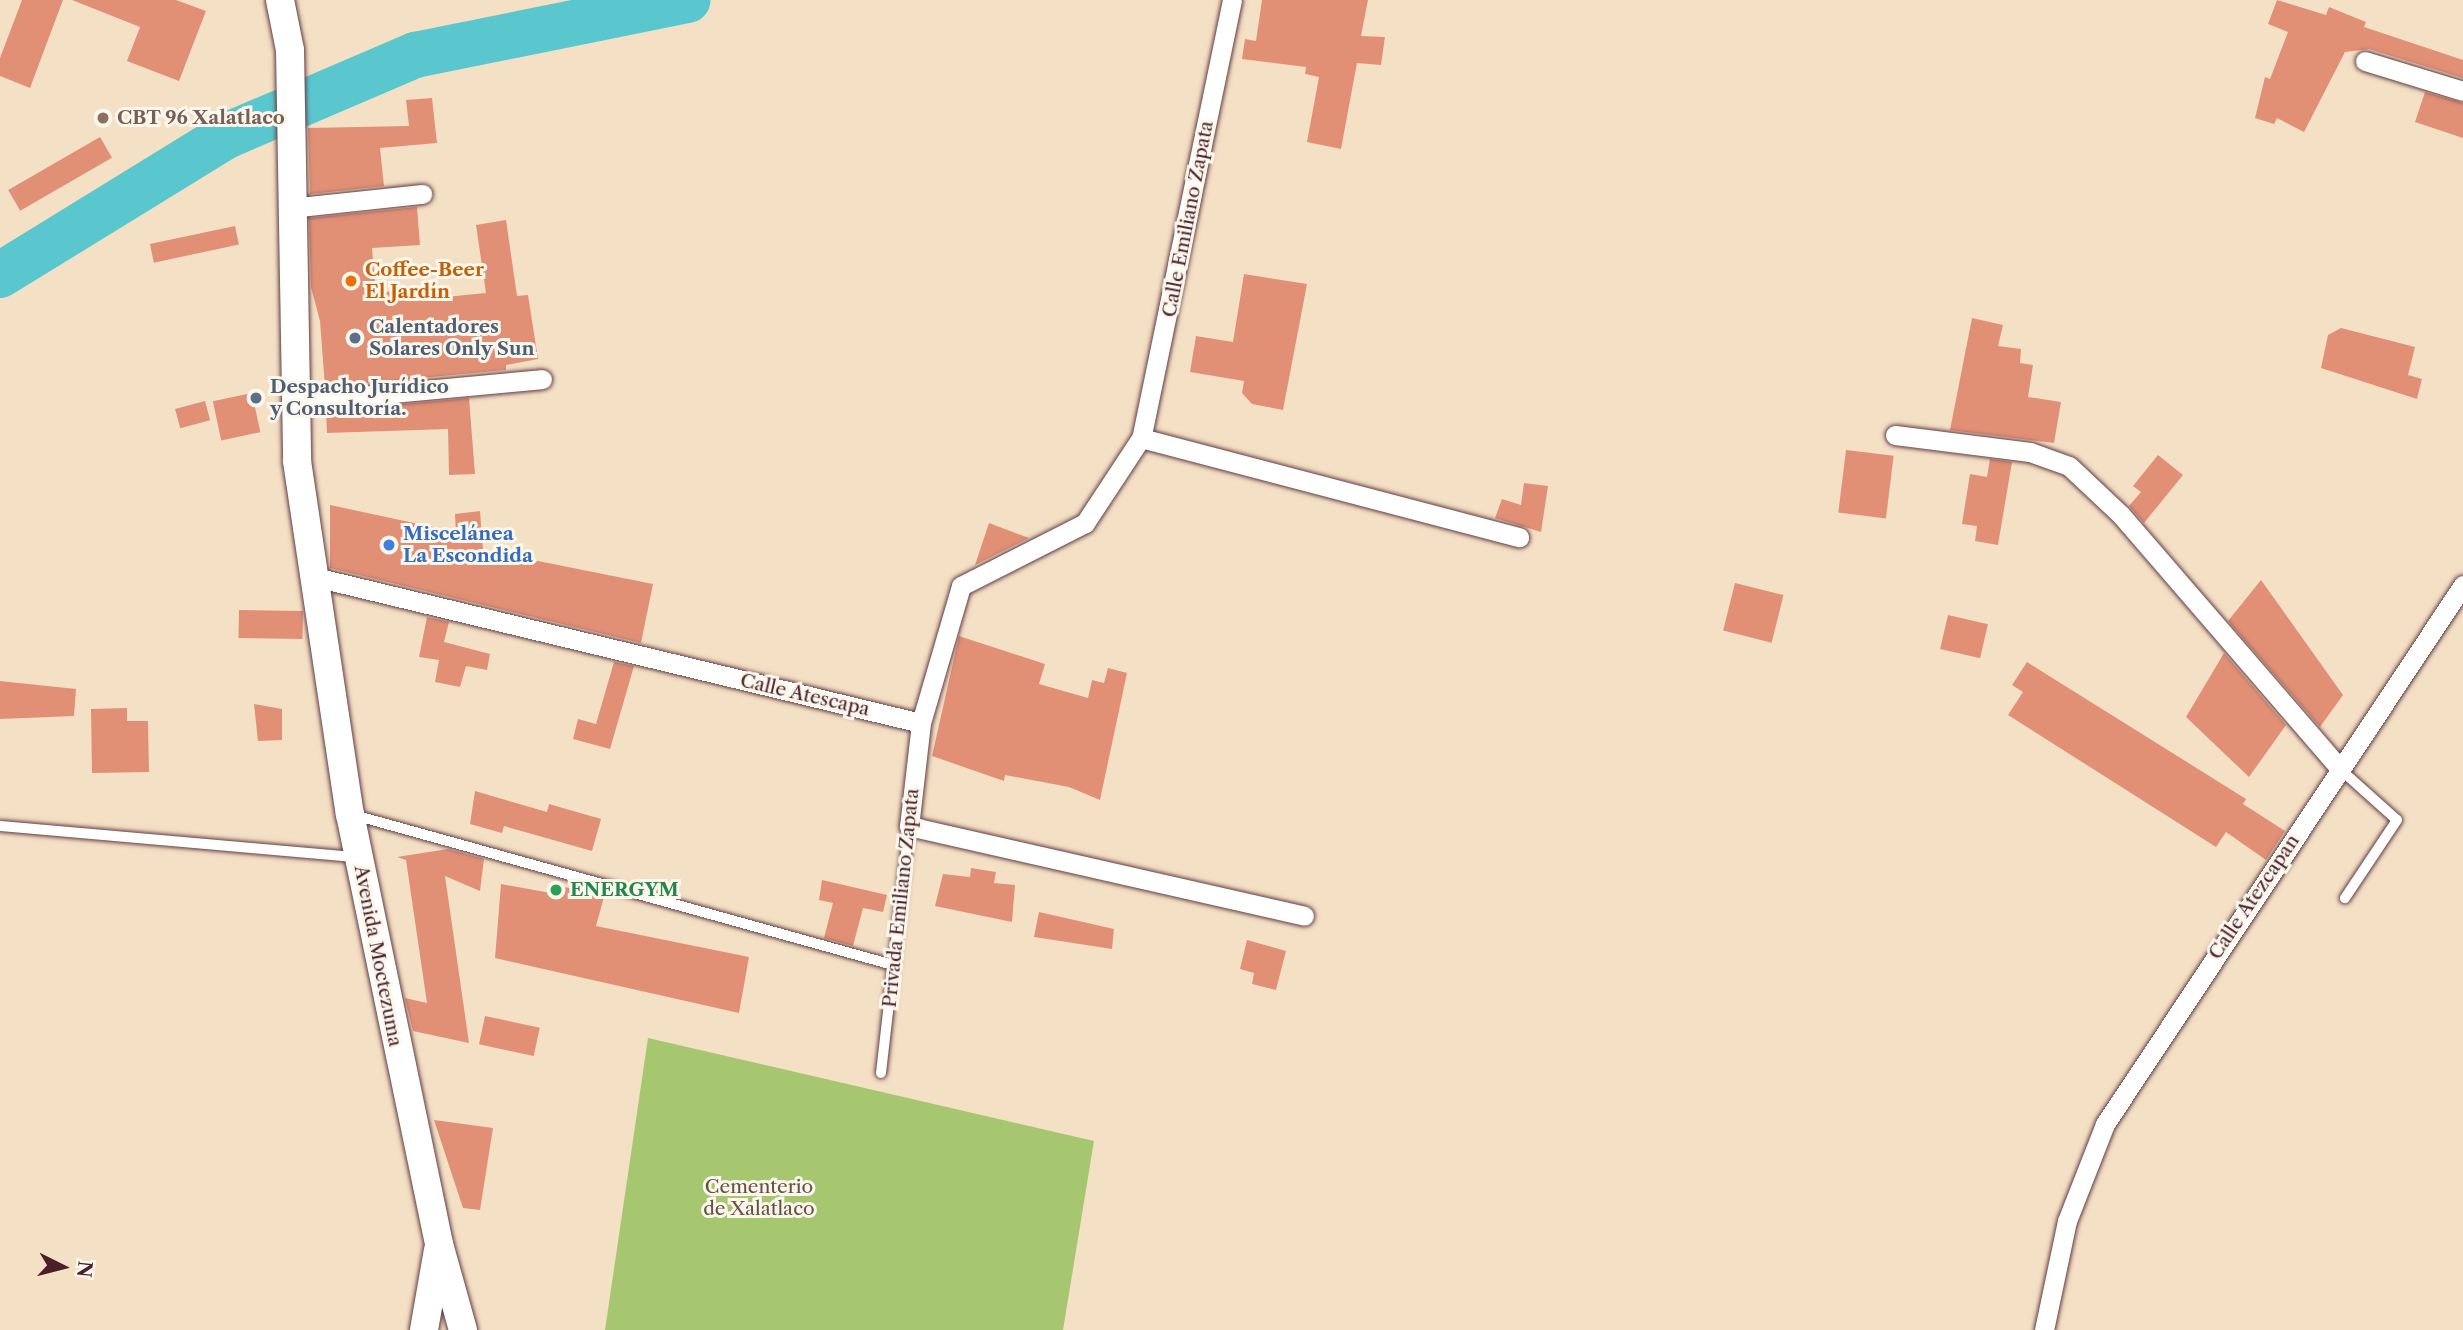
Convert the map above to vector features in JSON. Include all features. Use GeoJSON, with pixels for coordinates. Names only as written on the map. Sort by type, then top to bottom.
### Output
{"type":"FeatureCollection","features":[{"type":"Feature","properties":{"kind":"main road","name":"Avenida Moctezuma"},"geometry":{"type":"LineString","coordinates":[[280,0],[290,50],[289,208],[296,402],[315,577],[350,814],[439,1244],[463,1330]]}},
{"type":"Feature","properties":{"kind":"main road"},"geometry":{"type":"LineString","coordinates":[[424,1330],[439,1244]]}},
{"type":"Feature","properties":{"kind":"street","name":"Calle Emiliano Zapata"},"geometry":{"type":"LineString","coordinates":[[1141,438],[1232,0]]}},
{"type":"Feature","properties":{"kind":"street"},"geometry":{"type":"LineString","coordinates":[[2365,61],[2463,92]]}},
{"type":"Feature","properties":{"kind":"street"},"geometry":{"type":"LineString","coordinates":[[289,208],[422,194]]}},
{"type":"Feature","properties":{"kind":"street"},"geometry":{"type":"LineString","coordinates":[[296,402],[542,379]]}},
{"type":"Feature","properties":{"kind":"street"},"geometry":{"type":"LineString","coordinates":[[1895,435],[2030,452],[2069,466],[2121,515],[2340,769]]}},
{"type":"Feature","properties":{"kind":"street"},"geometry":{"type":"LineString","coordinates":[[921,723],[961,586],[1085,523],[1141,438],[1519,537]]}},
{"type":"Feature","properties":{"kind":"street","name":"Calle Atescapa"},"geometry":{"type":"LineString","coordinates":[[315,577],[921,723]]}},
{"type":"Feature","properties":{"kind":"street","name":"Calle Atezcapan"},"geometry":{"type":"LineString","coordinates":[[2044,1330],[2067,1221],[2105,1124],[2463,585]]}},
{"type":"Feature","properties":{"kind":"street","name":"Privada Emiliano Zapata"},"geometry":{"type":"LineString","coordinates":[[909,827],[921,723]]}},
{"type":"Feature","properties":{"kind":"street"},"geometry":{"type":"LineString","coordinates":[[909,827],[1304,916]]}},
{"type":"Feature","properties":{"kind":"lane"},"geometry":{"type":"LineString","coordinates":[[2340,769],[2397,820],[2345,898]]}},
{"type":"Feature","properties":{"kind":"lane"},"geometry":{"type":"LineString","coordinates":[[350,814],[893,965]]}},
{"type":"Feature","properties":{"kind":"lane"},"geometry":{"type":"LineString","coordinates":[[0,826],[359,858]]}},
{"type":"Feature","properties":{"kind":"lane","name":"Privada Emiliano Zapata"},"geometry":{"type":"LineString","coordinates":[[881,1073],[909,827]]}},
{"type":"Feature","properties":{"kind":"green space","name":"Cementerio de Xalatlaco"},"geometry":{"type":"Polygon","coordinates":[[[648,1038],[1094,1141],[1063,1330],[605,1330],[648,1038]]]}},
{"type":"Feature","properties":{"kind":"building"},"geometry":{"type":"Polygon","coordinates":[[[22,0],[63,0],[30,88],[0,76],[0,58],[22,0]]]}},
{"type":"Feature","properties":{"kind":"building"},"geometry":{"type":"Polygon","coordinates":[[[72,0],[176,0],[206,11],[179,81],[127,61],[140,27],[72,0]]]}},
{"type":"Feature","properties":{"kind":"building"},"geometry":{"type":"Polygon","coordinates":[[[1262,0],[1368,0],[1361,36],[1385,37],[1381,65],[1357,63],[1341,149],[1307,142],[1319,77],[1305,74],[1306,67],[1242,59],[1245,39],[1256,41],[1262,0]]]}},
{"type":"Feature","properties":{"kind":"building"},"geometry":{"type":"Polygon","coordinates":[[[2277,0],[2326,15],[2329,7],[2366,22],[2364,27],[2463,60],[2463,78],[2369,49],[2345,52],[2304,132],[2277,118],[2274,124],[2255,118],[2265,77],[2270,79],[2288,32],[2268,24],[2277,0]]]}},
{"type":"Feature","properties":{"kind":"building"},"geometry":{"type":"Polygon","coordinates":[[[2425,92],[2463,103],[2463,138],[2415,122],[2425,92]]]}},
{"type":"Feature","properties":{"kind":"building"},"geometry":{"type":"Polygon","coordinates":[[[432,98],[437,143],[380,148],[384,186],[310,194],[308,128],[409,126],[406,100],[432,98]]]}},
{"type":"Feature","properties":{"kind":"building"},"geometry":{"type":"Polygon","coordinates":[[[100,137],[112,158],[20,211],[8,190],[100,137]]]}},
{"type":"Feature","properties":{"kind":"building"},"geometry":{"type":"Polygon","coordinates":[[[417,207],[420,245],[372,248],[376,293],[415,289],[425,299],[486,293],[476,225],[506,220],[517,296],[528,295],[538,359],[506,365],[506,370],[325,387],[320,321],[311,287],[309,218],[417,207]]]}},
{"type":"Feature","properties":{"kind":"building"},"geometry":{"type":"Polygon","coordinates":[[[235,226],[239,245],[154,263],[150,244],[235,226]]]}},
{"type":"Feature","properties":{"kind":"building"},"geometry":{"type":"Polygon","coordinates":[[[1244,274],[1307,284],[1283,410],[1252,404],[1242,393],[1244,381],[1190,372],[1196,336],[1233,342],[1244,274]]]}},
{"type":"Feature","properties":{"kind":"building"},"geometry":{"type":"Polygon","coordinates":[[[1972,318],[2003,325],[1998,346],[2021,349],[2020,363],[2033,365],[2028,397],[2061,402],[2054,443],[1950,430],[1972,318]]]}},
{"type":"Feature","properties":{"kind":"building"},"geometry":{"type":"Polygon","coordinates":[[[2341,328],[2415,347],[2408,375],[2422,379],[2417,399],[2321,368],[2328,335],[2341,328]]]}},
{"type":"Feature","properties":{"kind":"building"},"geometry":{"type":"Polygon","coordinates":[[[252,393],[260,432],[221,440],[213,401],[252,393]]]}},
{"type":"Feature","properties":{"kind":"building"},"geometry":{"type":"Polygon","coordinates":[[[469,398],[475,474],[449,475],[448,429],[327,433],[326,411],[469,398]]]}},
{"type":"Feature","properties":{"kind":"building"},"geometry":{"type":"Polygon","coordinates":[[[205,401],[210,420],[180,428],[175,409],[205,401]]]}},
{"type":"Feature","properties":{"kind":"building"},"geometry":{"type":"Polygon","coordinates":[[[1846,450],[1894,456],[1886,518],[1838,513],[1846,450]]]}},
{"type":"Feature","properties":{"kind":"building"},"geometry":{"type":"Polygon","coordinates":[[[2158,455],[2183,475],[2144,523],[2129,506],[2141,492],[2133,486],[2158,455]]]}},
{"type":"Feature","properties":{"kind":"building"},"geometry":{"type":"Polygon","coordinates":[[[1990,459],[2012,462],[1998,545],[1975,541],[1977,526],[1962,524],[1970,474],[1987,477],[1990,459]]]}},
{"type":"Feature","properties":{"kind":"building"},"geometry":{"type":"Polygon","coordinates":[[[1524,483],[1548,486],[1541,532],[1495,518],[1502,499],[1521,505],[1524,483]]]}},
{"type":"Feature","properties":{"kind":"building"},"geometry":{"type":"Polygon","coordinates":[[[330,505],[456,532],[455,514],[480,511],[483,550],[653,584],[641,643],[330,568],[330,505]]]}},
{"type":"Feature","properties":{"kind":"building"},"geometry":{"type":"Polygon","coordinates":[[[989,523],[1029,538],[975,565],[989,523]]]}},
{"type":"Feature","properties":{"kind":"building"},"geometry":{"type":"Polygon","coordinates":[[[2261,580],[2343,695],[2320,727],[2228,621],[2261,580]]]}},
{"type":"Feature","properties":{"kind":"building"},"geometry":{"type":"Polygon","coordinates":[[[1735,583],[1784,595],[1772,643],[1723,631],[1735,583]]]}},
{"type":"Feature","properties":{"kind":"building"},"geometry":{"type":"Polygon","coordinates":[[[239,610],[303,611],[303,639],[239,638],[239,610]]]}},
{"type":"Feature","properties":{"kind":"building"},"geometry":{"type":"Polygon","coordinates":[[[1948,615],[1988,624],[1980,658],[1940,649],[1948,615]]]}},
{"type":"Feature","properties":{"kind":"building"},"geometry":{"type":"Polygon","coordinates":[[[427,617],[449,622],[444,642],[490,654],[487,670],[466,666],[460,687],[435,682],[439,660],[419,657],[427,617]]]}},
{"type":"Feature","properties":{"kind":"building"},"geometry":{"type":"Polygon","coordinates":[[[959,636],[1045,664],[1039,684],[1088,698],[1092,680],[1104,683],[1108,668],[1127,673],[1100,800],[1069,787],[1005,775],[1004,781],[932,756],[959,636]]]}},
{"type":"Feature","properties":{"kind":"building"},"geometry":{"type":"Polygon","coordinates":[[[2224,653],[2286,725],[2249,777],[2186,717],[2224,653]]]}},
{"type":"Feature","properties":{"kind":"building"},"geometry":{"type":"Polygon","coordinates":[[[614,662],[634,666],[610,749],[573,739],[578,719],[596,724],[614,662]]]}},
{"type":"Feature","properties":{"kind":"building"},"geometry":{"type":"Polygon","coordinates":[[[2027,662],[2246,799],[2243,804],[2285,831],[2266,860],[2226,832],[2216,847],[2008,715],[2023,692],[2012,685],[2027,662]]]}},
{"type":"Feature","properties":{"kind":"building"},"geometry":{"type":"Polygon","coordinates":[[[0,681],[76,689],[74,716],[0,719],[0,681]]]}},
{"type":"Feature","properties":{"kind":"building"},"geometry":{"type":"Polygon","coordinates":[[[254,704],[282,709],[282,740],[258,741],[254,704]]]}},
{"type":"Feature","properties":{"kind":"building"},"geometry":{"type":"Polygon","coordinates":[[[127,708],[127,721],[148,721],[149,772],[92,773],[91,709],[127,708]]]}},
{"type":"Feature","properties":{"kind":"building"},"geometry":{"type":"Polygon","coordinates":[[[475,791],[547,812],[549,804],[601,819],[592,851],[504,826],[502,833],[470,824],[475,791]]]}},
{"type":"Feature","properties":{"kind":"building"},"geometry":{"type":"Polygon","coordinates":[[[448,849],[484,859],[480,891],[445,876],[469,1043],[413,1031],[405,998],[427,1003],[406,860],[397,857],[448,849]]]}},
{"type":"Feature","properties":{"kind":"building"},"geometry":{"type":"Polygon","coordinates":[[[971,868],[996,872],[994,883],[1015,885],[1012,922],[935,906],[943,874],[970,877],[971,868]]]}},
{"type":"Feature","properties":{"kind":"building"},"geometry":{"type":"Polygon","coordinates":[[[822,880],[887,895],[883,912],[863,908],[853,946],[824,938],[833,903],[819,900],[822,880]]]}},
{"type":"Feature","properties":{"kind":"building"},"geometry":{"type":"Polygon","coordinates":[[[501,884],[556,894],[557,885],[604,897],[596,926],[749,957],[739,1013],[495,958],[501,884]]]}},
{"type":"Feature","properties":{"kind":"building"},"geometry":{"type":"Polygon","coordinates":[[[1039,912],[1114,929],[1112,949],[1034,937],[1039,912]]]}},
{"type":"Feature","properties":{"kind":"building"},"geometry":{"type":"Polygon","coordinates":[[[1247,940],[1286,951],[1276,990],[1252,984],[1254,973],[1240,969],[1247,940]]]}},
{"type":"Feature","properties":{"kind":"building"},"geometry":{"type":"Polygon","coordinates":[[[485,1016],[540,1028],[534,1056],[479,1044],[485,1016]]]}},
{"type":"Feature","properties":{"kind":"building"},"geometry":{"type":"Polygon","coordinates":[[[434,1120],[493,1128],[480,1210],[463,1208],[434,1120]]]}},
{"type":"Feature","properties":{"kind":"waterway"},"geometry":{"type":"LineString","coordinates":[[0,275],[226,136],[415,55],[688,0]]}},
{"type":"Feature","properties":{"kind":"place","name":"CBT 96 Xalatlaco"},"geometry":{"type":"Point","coordinates":[103,118]}},
{"type":"Feature","properties":{"kind":"place","name":"Coffee-Beer El Jardín"},"geometry":{"type":"Point","coordinates":[351,281]}},
{"type":"Feature","properties":{"kind":"place","name":"Calentadores Solares Only Sun"},"geometry":{"type":"Point","coordinates":[355,338]}},
{"type":"Feature","properties":{"kind":"place","name":"Despacho Jurídico y Consultoría."},"geometry":{"type":"Point","coordinates":[256,398]}},
{"type":"Feature","properties":{"kind":"place","name":"Miscelánea La Escondida"},"geometry":{"type":"Point","coordinates":[389,545]}},
{"type":"Feature","properties":{"kind":"place","name":"ENERGYM"},"geometry":{"type":"Point","coordinates":[556,890]}}]}
